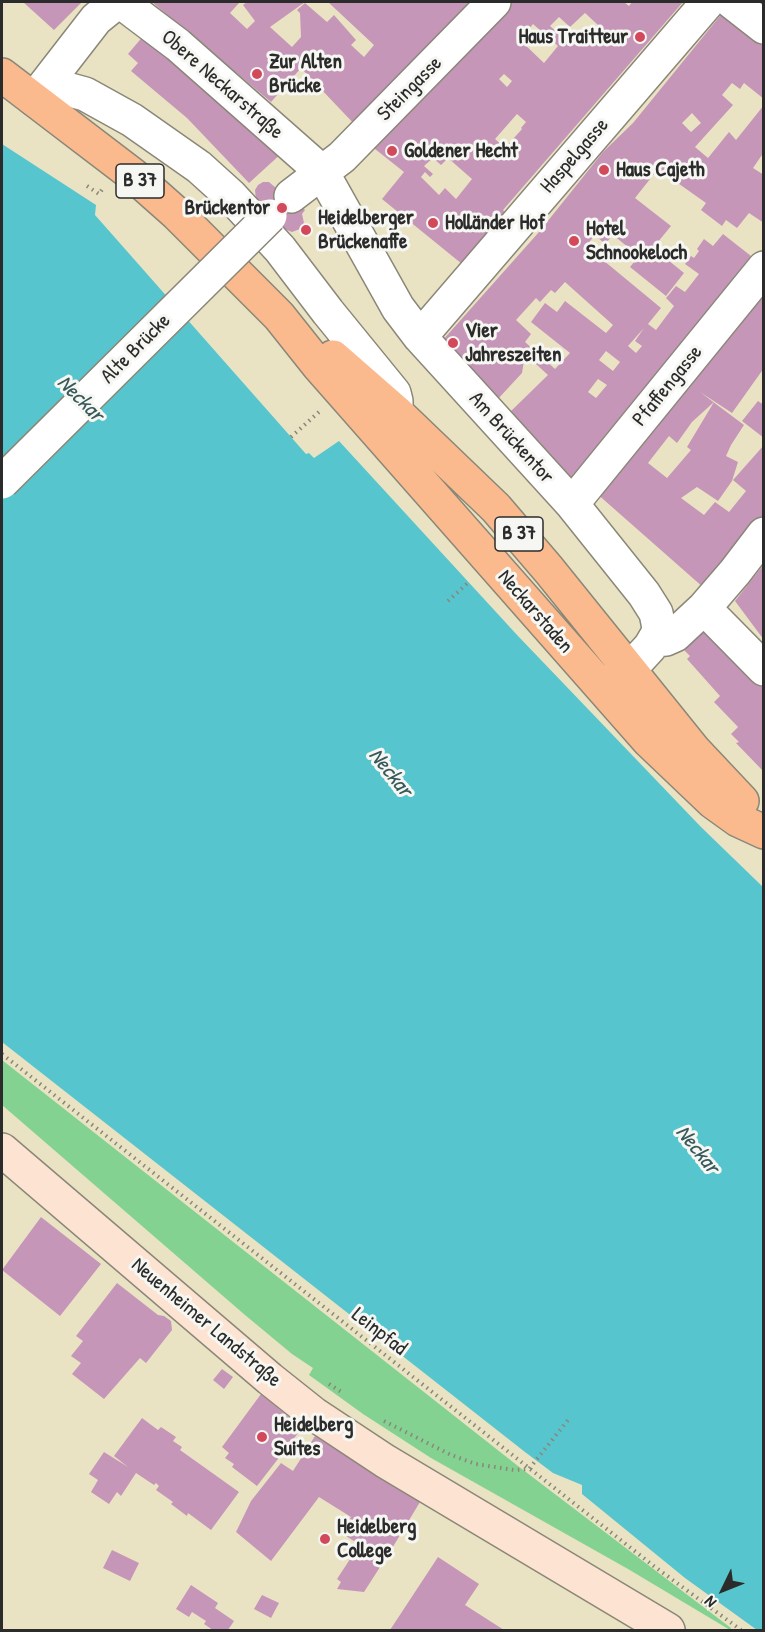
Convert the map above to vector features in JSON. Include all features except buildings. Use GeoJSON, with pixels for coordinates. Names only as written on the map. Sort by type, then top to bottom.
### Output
{"type":"FeatureCollection","features":[{"type":"Feature","properties":{"kind":"main road","name":"B 37"},"geometry":{"type":"LineString","coordinates":[[2,75],[34,99]]}},
{"type":"Feature","properties":{"kind":"main road","name":"Neckarstaden"},"geometry":{"type":"LineString","coordinates":[[34,99],[133,175],[177,214],[279,316],[318,365],[629,720],[678,771],[738,820],[764,832]]}},
{"type":"Feature","properties":{"kind":"main road","name":"Neckarstaden"},"geometry":{"type":"LineString","coordinates":[[279,316],[319,345],[396,412],[496,508],[562,586],[693,750],[751,810],[764,832]]}},
{"type":"Feature","properties":{"kind":"main road","name":"Neuenheimer Landstraße"},"geometry":{"type":"LineString","coordinates":[[2,1149],[270,1379],[315,1414],[385,1461],[668,1630]]}},
{"type":"Feature","properties":{"kind":"street"},"geometry":{"type":"LineString","coordinates":[[34,99],[96,19],[119,2]]}},
{"type":"Feature","properties":{"kind":"street","name":"Obere Neckarstraße"},"geometry":{"type":"LineString","coordinates":[[119,2],[332,164]]}},
{"type":"Feature","properties":{"kind":"street","name":"Steingasse"},"geometry":{"type":"LineString","coordinates":[[332,164],[494,2]]}},
{"type":"Feature","properties":{"kind":"street","name":"Haspelgasse"},"geometry":{"type":"LineString","coordinates":[[420,337],[708,2]]}},
{"type":"Feature","properties":{"kind":"street"},"geometry":{"type":"LineString","coordinates":[[732,2],[764,27]]}},
{"type":"Feature","properties":{"kind":"street"},"geometry":{"type":"LineString","coordinates":[[34,99],[54,89],[63,88],[85,94],[132,120],[199,167],[230,195],[280,249],[394,393],[396,412]]}},
{"type":"Feature","properties":{"kind":"street","name":"Alte Brücke"},"geometry":{"type":"LineString","coordinates":[[2,482],[281,206],[332,164]]}},
{"type":"Feature","properties":{"kind":"street","name":"Am Brückentor"},"geometry":{"type":"LineString","coordinates":[[332,164],[350,220],[398,308],[420,337],[580,494],[650,602],[658,621],[655,640]]}},
{"type":"Feature","properties":{"kind":"street","name":"Pfaffengasse"},"geometry":{"type":"LineString","coordinates":[[580,494],[764,268]]}},
{"type":"Feature","properties":{"kind":"street"},"geometry":{"type":"LineString","coordinates":[[602,689],[638,660],[655,640],[675,635],[711,600],[764,534]]}},
{"type":"Feature","properties":{"kind":"street"},"geometry":{"type":"LineString","coordinates":[[711,600],[764,669]]}},
{"type":"Feature","properties":{"kind":"path"},"geometry":{"type":"LineString","coordinates":[[87,186],[95,191]]}},
{"type":"Feature","properties":{"kind":"path"},"geometry":{"type":"LineString","coordinates":[[291,437],[325,407]]}},
{"type":"Feature","properties":{"kind":"path"},"geometry":{"type":"LineString","coordinates":[[448,601],[475,577]]}},
{"type":"Feature","properties":{"kind":"path","name":"Leinpfad"},"geometry":{"type":"LineString","coordinates":[[2,1054],[529,1469],[655,1567],[741,1630]]}},
{"type":"Feature","properties":{"kind":"path"},"geometry":{"type":"LineString","coordinates":[[320,1378],[348,1397]]}},
{"type":"Feature","properties":{"kind":"path"},"geometry":{"type":"LineString","coordinates":[[383,1420],[431,1446],[476,1464],[499,1469],[529,1469],[568,1420]]}},
{"type":"Feature","properties":{"kind":"green space"},"geometry":{"type":"Polygon","coordinates":[[[2,1060],[518,1466],[731,1628],[730,1630],[628,1569],[431,1458],[363,1414],[309,1375],[313,1368],[292,1354],[245,1315],[2,1105],[2,1060]]]}},
{"type":"Feature","properties":{"kind":"water","name":"Neckar"},"geometry":{"type":"Polygon","coordinates":[[[2,144],[96,205],[95,215],[306,454],[309,453],[314,458],[339,441],[518,636],[701,827],[763,887],[763,1630],[757,1630],[685,1578],[582,1494],[582,1485],[553,1473],[525,1452],[2,1042],[2,144]]]}},
{"type":"Feature","properties":{"kind":"place","name":"Haus Traitteur"},"geometry":{"type":"Point","coordinates":[640,37]}},
{"type":"Feature","properties":{"kind":"place","name":"Zur Alten Brücke"},"geometry":{"type":"Point","coordinates":[257,74]}},
{"type":"Feature","properties":{"kind":"place","name":"Goldener Hecht"},"geometry":{"type":"Point","coordinates":[392,151]}},
{"type":"Feature","properties":{"kind":"place","name":"Haus Cajeth"},"geometry":{"type":"Point","coordinates":[604,170]}},
{"type":"Feature","properties":{"kind":"place","name":"Brückentor"},"geometry":{"type":"Point","coordinates":[282,208]}},
{"type":"Feature","properties":{"kind":"place","name":"Holländer Hof"},"geometry":{"type":"Point","coordinates":[433,223]}},
{"type":"Feature","properties":{"kind":"place","name":"Heidelberger Brückenaffe"},"geometry":{"type":"Point","coordinates":[306,230]}},
{"type":"Feature","properties":{"kind":"place","name":"Hotel Schnookeloch"},"geometry":{"type":"Point","coordinates":[574,241]}},
{"type":"Feature","properties":{"kind":"place","name":"Vier Jahreszeiten"},"geometry":{"type":"Point","coordinates":[453,343]}},
{"type":"Feature","properties":{"kind":"place","name":"Heidelberg Suites"},"geometry":{"type":"Point","coordinates":[262,1437]}},
{"type":"Feature","properties":{"kind":"place","name":"Heidelberg College"},"geometry":{"type":"Point","coordinates":[325,1539]}}]}
